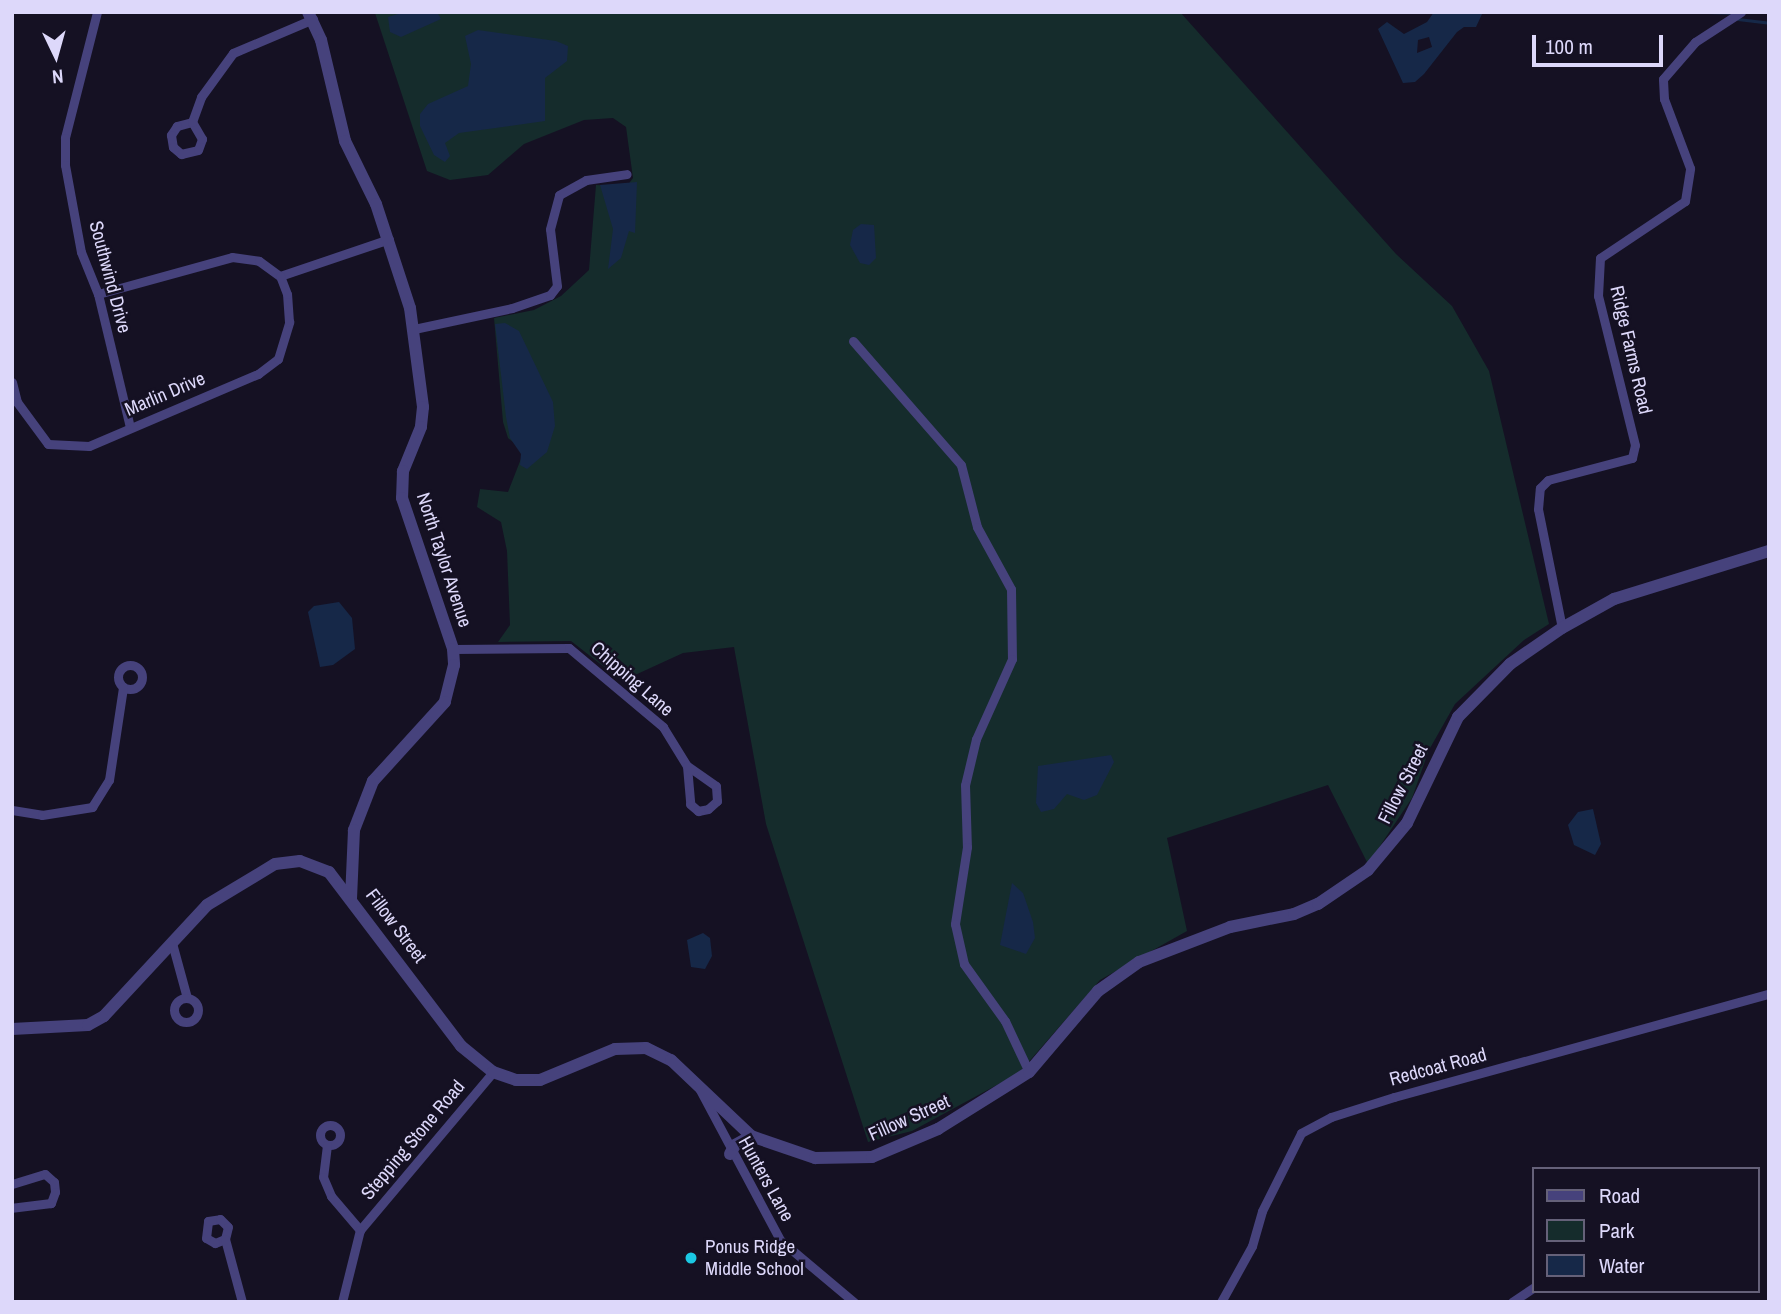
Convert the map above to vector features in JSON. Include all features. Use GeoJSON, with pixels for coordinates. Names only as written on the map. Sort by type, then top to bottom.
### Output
{"type":"FeatureCollection","features":[{"type":"Feature","properties":{"kind":"street","name":"Southwind Drive"},"geometry":{"type":"LineString","coordinates":[[97,12],[65,138],[65,165],[81,252],[98,294],[130,427]]}},
{"type":"Feature","properties":{"kind":"street","name":"Ridge Farms Road"},"geometry":{"type":"LineString","coordinates":[[1562,628],[1538,509],[1540,488],[1548,480],[1632,458],[1635,445],[1598,296],[1600,258],[1685,201],[1690,168],[1664,99],[1663,79],[1695,42],[1741,12]]}},
{"type":"Feature","properties":{"kind":"street"},"geometry":{"type":"LineString","coordinates":[[192,122],[201,97],[233,53],[311,16]]}},
{"type":"Feature","properties":{"kind":"street","name":"North Taylor Avenue"},"geometry":{"type":"LineString","coordinates":[[311,16],[345,141],[388,239],[414,329],[423,418],[403,471],[402,498],[453,649],[453,682],[445,702],[373,781],[355,830],[351,899]]}},
{"type":"Feature","properties":{"kind":"street"},"geometry":{"type":"LineString","coordinates":[[414,329],[512,308],[550,295],[557,286],[550,229],[559,195],[586,180],[627,174]]}},
{"type":"Feature","properties":{"kind":"street"},"geometry":{"type":"LineString","coordinates":[[98,294],[232,257],[259,261],[280,276],[388,239]]}},
{"type":"Feature","properties":{"kind":"street","name":"Marlin Drive"},"geometry":{"type":"LineString","coordinates":[[12,382],[17,402],[48,444],[89,446],[258,374],[278,359],[289,322],[287,294],[280,276]]}},
{"type":"Feature","properties":{"kind":"street"},"geometry":{"type":"LineString","coordinates":[[853,341],[961,465],[977,527],[1011,589],[1012,659],[976,739],[965,785],[967,847],[955,923],[964,964],[1005,1021],[1029,1072]]}},
{"type":"Feature","properties":{"kind":"street","name":"Fillow Street"},"geometry":{"type":"LineString","coordinates":[[12,1029],[66,1028],[104,1016],[208,905],[275,864],[300,862],[329,872],[461,1046],[493,1072],[516,1080],[540,1080],[607,1051],[634,1047],[662,1054],[751,1136],[815,1158],[872,1157],[938,1129],[1029,1072],[1086,1003],[1115,977],[1190,940],[1318,904],[1368,870],[1408,823],[1458,717],[1510,664],[1562,628],[1614,599],[1769,551]]}},
{"type":"Feature","properties":{"kind":"street","name":"Chipping Lane"},"geometry":{"type":"LineString","coordinates":[[453,649],[569,648],[663,727],[687,766],[716,786],[717,801],[709,809],[698,811],[690,804],[687,766]]}},
{"type":"Feature","properties":{"kind":"street"},"geometry":{"type":"LineString","coordinates":[[12,810],[42,815],[92,807],[109,780],[123,687]]}},
{"type":"Feature","properties":{"kind":"street"},"geometry":{"type":"LineString","coordinates":[[172,943],[187,998]]}},
{"type":"Feature","properties":{"kind":"street","name":"Redcoat Road"},"geometry":{"type":"LineString","coordinates":[[1221,1302],[1252,1246],[1262,1211],[1301,1133],[1331,1116],[1769,994]]}},
{"type":"Feature","properties":{"kind":"street","name":"Stepping Stone Road"},"geometry":{"type":"LineString","coordinates":[[360,1230],[493,1072]]}},
{"type":"Feature","properties":{"kind":"street","name":"Hunters Lane"},"geometry":{"type":"LineString","coordinates":[[698,1086],[730,1154],[780,1240],[854,1302]]}},
{"type":"Feature","properties":{"kind":"street"},"geometry":{"type":"LineString","coordinates":[[730,1154],[735,1144],[751,1136]]}},
{"type":"Feature","properties":{"kind":"street"},"geometry":{"type":"LineString","coordinates":[[327,1145],[323,1177],[331,1196],[360,1230],[342,1302]]}},
{"type":"Feature","properties":{"kind":"street"},"geometry":{"type":"LineString","coordinates":[[12,1184],[45,1174],[54,1182],[55,1192],[51,1203],[12,1208]]}},
{"type":"Feature","properties":{"kind":"street"},"geometry":{"type":"LineString","coordinates":[[225,1239],[242,1302]]}},
{"type":"Feature","properties":{"kind":"street"},"geometry":{"type":"LineString","coordinates":[[1512,1302],[1532,1288]]}},
{"type":"Feature","properties":{"kind":"green space"},"geometry":{"type":"Polygon","coordinates":[[[1180,12],[1396,254],[1452,306],[1489,371],[1549,624],[1524,640],[1455,704],[1429,750],[1412,798],[1368,864],[1328,785],[1167,838],[1187,931],[1100,980],[1019,1073],[912,1131],[868,1142],[766,824],[734,647],[683,653],[622,681],[571,641],[498,642],[510,625],[507,551],[501,522],[477,507],[480,489],[508,492],[524,451],[508,438],[503,422],[494,318],[534,310],[561,296],[589,270],[596,185],[627,186],[633,178],[626,127],[613,118],[584,120],[524,144],[488,175],[450,180],[427,171],[375,13],[1180,12]]]}},
{"type":"Feature","properties":{"kind":"water"},"geometry":{"type":"Polygon","coordinates":[[[405,12],[437,12],[441,19],[401,37],[390,32],[388,17],[405,12]]]}},
{"type":"Feature","properties":{"kind":"water"},"geometry":{"type":"Polygon","coordinates":[[[1434,12],[1483,12],[1476,27],[1464,27],[1457,32],[1415,82],[1403,83],[1378,29],[1387,22],[1404,34],[1427,22],[1434,12]],[[1429,37],[1418,40],[1417,53],[1432,47],[1429,37]]]}},
{"type":"Feature","properties":{"kind":"water"},"geometry":{"type":"Polygon","coordinates":[[[478,30],[556,41],[568,46],[567,61],[545,78],[545,121],[459,133],[445,143],[450,156],[445,162],[434,155],[420,126],[420,114],[428,104],[468,86],[471,64],[465,36],[478,30]]]}},
{"type":"Feature","properties":{"kind":"water"},"geometry":{"type":"Polygon","coordinates":[[[637,182],[635,233],[629,231],[621,258],[608,269],[613,229],[600,185],[637,182]]]}},
{"type":"Feature","properties":{"kind":"water"},"geometry":{"type":"Polygon","coordinates":[[[861,224],[874,225],[876,258],[869,265],[860,263],[850,245],[853,230],[861,224]]]}},
{"type":"Feature","properties":{"kind":"water"},"geometry":{"type":"Polygon","coordinates":[[[505,323],[519,331],[553,402],[555,426],[547,452],[527,469],[520,465],[521,454],[510,438],[506,417],[495,324],[505,323]]]}},
{"type":"Feature","properties":{"kind":"water"},"geometry":{"type":"Polygon","coordinates":[[[339,602],[352,618],[355,649],[333,665],[320,667],[308,612],[314,606],[339,602]]]}},
{"type":"Feature","properties":{"kind":"water"},"geometry":{"type":"Polygon","coordinates":[[[1111,755],[1114,762],[1097,795],[1084,800],[1067,794],[1054,809],[1041,812],[1036,803],[1038,766],[1111,755]]]}},
{"type":"Feature","properties":{"kind":"water"},"geometry":{"type":"Polygon","coordinates":[[[1593,809],[1601,844],[1595,855],[1574,845],[1568,825],[1578,812],[1593,809]]]}},
{"type":"Feature","properties":{"kind":"water"},"geometry":{"type":"Polygon","coordinates":[[[1012,883],[1023,893],[1033,922],[1035,938],[1026,954],[1000,945],[1012,883]]]}},
{"type":"Feature","properties":{"kind":"water"},"geometry":{"type":"Polygon","coordinates":[[[703,933],[710,938],[712,956],[705,969],[691,967],[687,940],[703,933]]]}},
{"type":"Feature","properties":{"kind":"waterway"},"geometry":{"type":"LineString","coordinates":[[1707,12],[1731,13]]}},
{"type":"Feature","properties":{"kind":"waterway"},"geometry":{"type":"LineString","coordinates":[[1738,19],[1769,23]]}},
{"type":"Feature","properties":{"kind":"place","name":"Ponus Ridge Middle School"},"geometry":{"type":"Point","coordinates":[691,1258]}}]}
